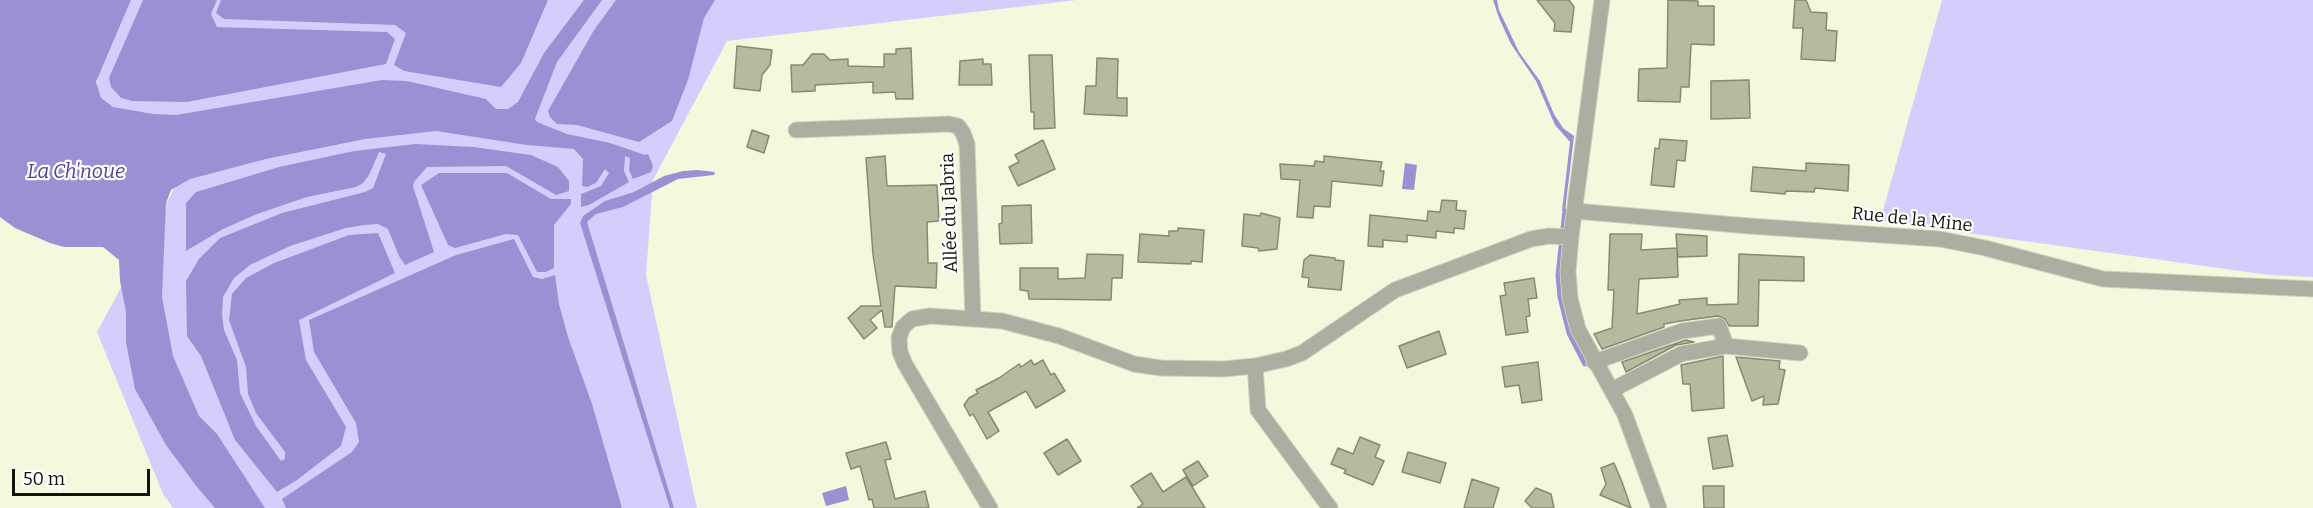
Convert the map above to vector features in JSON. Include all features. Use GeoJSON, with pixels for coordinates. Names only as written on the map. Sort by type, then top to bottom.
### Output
{"type":"FeatureCollection","features":[{"type":"Feature","properties":{"kind":"street"},"geometry":{"type":"LineString","coordinates":[[1602,0],[1575,211],[1562,236],[1570,298],[1578,329],[1594,362],[1612,390],[1639,449],[1659,508]]}},
{"type":"Feature","properties":{"kind":"street","name":"Allée du Jabria"},"geometry":{"type":"LineString","coordinates":[[796,130],[948,124],[958,126],[967,144],[973,319]]}},
{"type":"Feature","properties":{"kind":"street","name":"Rue de la Mine"},"geometry":{"type":"LineString","coordinates":[[1575,211],[1940,239],[2103,279],[2313,289]]}},
{"type":"Feature","properties":{"kind":"street"},"geometry":{"type":"LineString","coordinates":[[990,508],[904,364],[899,338],[903,327],[912,319],[930,316],[1002,321],[1059,336],[1134,364],[1189,370],[1255,366],[1302,353],[1395,290],[1531,239],[1562,236]]}},
{"type":"Feature","properties":{"kind":"street"},"geometry":{"type":"LineString","coordinates":[[1594,362],[1682,332],[1719,327],[1726,346]]}},
{"type":"Feature","properties":{"kind":"street"},"geometry":{"type":"LineString","coordinates":[[1612,390],[1681,354],[1726,346],[1800,353]]}},
{"type":"Feature","properties":{"kind":"street"},"geometry":{"type":"LineString","coordinates":[[1255,366],[1258,410],[1330,508]]}},
{"type":"Feature","properties":{"kind":"shaded area"},"geometry":{"type":"Polygon","coordinates":[[[131,0],[1077,0],[727,41],[653,180],[646,275],[697,508],[173,508],[163,494],[97,332],[179,180],[112,120],[94,93],[98,77],[131,0]]]}},
{"type":"Feature","properties":{"kind":"shaded area"},"geometry":{"type":"Polygon","coordinates":[[[1942,0],[2313,0],[2313,277],[2269,275],[1880,221],[1942,0]]]}},
{"type":"Feature","properties":{"kind":"water","name":"La Ch'noue"},"geometry":{"type":"Polygon","coordinates":[[[0,0],[131,0],[96,82],[101,98],[113,107],[153,114],[176,115],[382,80],[407,81],[486,99],[496,109],[508,109],[518,102],[544,53],[584,0],[602,0],[557,62],[535,119],[537,122],[567,134],[648,154],[653,166],[651,172],[633,179],[629,170],[630,158],[625,156],[624,171],[629,182],[589,205],[581,207],[581,194],[601,186],[609,173],[605,169],[596,183],[587,187],[582,186],[583,159],[574,149],[527,145],[436,131],[365,139],[266,159],[190,179],[171,190],[166,203],[162,297],[173,356],[199,416],[217,434],[265,508],[215,508],[166,445],[135,389],[126,342],[126,312],[120,281],[119,260],[103,247],[64,247],[50,243],[15,228],[0,217],[0,0]]]}},
{"type":"Feature","properties":{"kind":"water"},"geometry":{"type":"Polygon","coordinates":[[[143,0],[217,0],[211,14],[217,27],[387,32],[395,39],[386,64],[187,102],[132,101],[121,98],[111,87],[109,78],[143,0]]]}},
{"type":"Feature","properties":{"kind":"water"},"geometry":{"type":"Polygon","coordinates":[[[221,0],[548,0],[521,63],[501,87],[404,71],[394,65],[406,33],[395,25],[224,19],[216,13],[221,0]]]}},
{"type":"Feature","properties":{"kind":"water"},"geometry":{"type":"Polygon","coordinates":[[[616,0],[715,0],[704,18],[688,80],[672,121],[639,142],[577,125],[557,124],[548,111],[594,30],[616,0]]]}},
{"type":"Feature","properties":{"kind":"water"},"geometry":{"type":"Polygon","coordinates":[[[1493,0],[1497,0],[1499,10],[1519,52],[1540,81],[1554,114],[1563,128],[1574,136],[1565,211],[1562,211],[1570,142],[1555,125],[1536,81],[1511,44],[1493,0]]]}},
{"type":"Feature","properties":{"kind":"water"},"geometry":{"type":"Polygon","coordinates":[[[415,144],[473,147],[531,155],[558,167],[569,181],[569,191],[556,195],[506,166],[427,167],[413,186],[434,252],[405,265],[388,229],[378,224],[364,225],[346,228],[290,246],[250,265],[234,278],[223,297],[222,315],[224,330],[237,360],[240,393],[256,426],[281,461],[285,459],[285,452],[256,413],[248,394],[246,367],[229,320],[232,294],[246,278],[274,263],[349,235],[378,233],[395,273],[299,320],[306,360],[346,427],[341,446],[297,480],[277,492],[235,440],[201,356],[187,336],[186,281],[199,259],[220,238],[282,213],[373,188],[386,154],[379,152],[369,175],[363,183],[356,187],[307,197],[257,214],[223,229],[186,251],[186,203],[196,192],[279,167],[354,151],[415,144]]]}},
{"type":"Feature","properties":{"kind":"water"},"geometry":{"type":"Polygon","coordinates":[[[1405,163],[1417,165],[1414,190],[1402,189],[1405,163]]]}},
{"type":"Feature","properties":{"kind":"water"},"geometry":{"type":"Polygon","coordinates":[[[697,170],[715,172],[714,175],[678,179],[623,207],[596,214],[587,222],[674,508],[670,508],[580,223],[583,216],[605,201],[634,192],[664,176],[697,170]]]}},
{"type":"Feature","properties":{"kind":"water"},"geometry":{"type":"Polygon","coordinates":[[[439,173],[507,173],[551,199],[571,199],[571,204],[554,225],[554,268],[546,272],[537,272],[518,235],[506,234],[455,248],[448,245],[421,185],[439,173]]]}},
{"type":"Feature","properties":{"kind":"water"},"geometry":{"type":"Polygon","coordinates":[[[514,239],[533,277],[542,279],[555,275],[559,304],[568,337],[592,404],[622,508],[286,508],[282,499],[352,452],[359,442],[356,423],[314,352],[309,320],[456,255],[514,239]]]}},
{"type":"Feature","properties":{"kind":"water"},"geometry":{"type":"Polygon","coordinates":[[[846,486],[849,500],[826,506],[822,493],[846,486]]]}},
{"type":"Feature","properties":{"kind":"building"},"geometry":{"type":"Polygon","coordinates":[[[1537,0],[1569,0],[1574,7],[1571,32],[1554,31],[1555,23],[1537,0]]]}},
{"type":"Feature","properties":{"kind":"building"},"geometry":{"type":"Polygon","coordinates":[[[1668,0],[1698,1],[1698,6],[1714,6],[1714,45],[1691,44],[1689,87],[1681,87],[1680,102],[1638,101],[1639,69],[1667,68],[1668,0]]]}},
{"type":"Feature","properties":{"kind":"building"},"geometry":{"type":"Polygon","coordinates":[[[1795,0],[1806,0],[1811,12],[1827,13],[1826,30],[1837,31],[1835,61],[1801,59],[1803,28],[1793,28],[1795,0]]]}},
{"type":"Feature","properties":{"kind":"building"},"geometry":{"type":"Polygon","coordinates":[[[737,46],[772,50],[770,65],[762,75],[760,91],[734,88],[737,46]]]}},
{"type":"Feature","properties":{"kind":"building"},"geometry":{"type":"Polygon","coordinates":[[[911,48],[913,99],[896,99],[895,92],[873,93],[873,82],[815,85],[815,91],[792,92],[791,65],[803,65],[812,54],[824,54],[830,60],[848,59],[848,66],[884,67],[884,54],[896,54],[896,49],[911,48]]]}},
{"type":"Feature","properties":{"kind":"building"},"geometry":{"type":"Polygon","coordinates":[[[1029,55],[1052,55],[1055,128],[1034,129],[1034,112],[1031,112],[1029,55]]]}},
{"type":"Feature","properties":{"kind":"building"},"geometry":{"type":"Polygon","coordinates":[[[1097,58],[1118,59],[1117,98],[1127,98],[1127,116],[1084,114],[1086,86],[1096,86],[1097,58]]]}},
{"type":"Feature","properties":{"kind":"building"},"geometry":{"type":"Polygon","coordinates":[[[983,59],[983,64],[991,64],[992,85],[959,85],[960,61],[983,59]]]}},
{"type":"Feature","properties":{"kind":"building"},"geometry":{"type":"Polygon","coordinates":[[[1749,80],[1750,118],[1711,119],[1711,81],[1749,80]]]}},
{"type":"Feature","properties":{"kind":"building"},"geometry":{"type":"Polygon","coordinates":[[[752,130],[769,136],[764,153],[747,147],[752,130]]]}},
{"type":"Feature","properties":{"kind":"building"},"geometry":{"type":"Polygon","coordinates":[[[1660,139],[1687,141],[1685,161],[1677,160],[1674,187],[1651,185],[1655,148],[1659,149],[1660,139]]]}},
{"type":"Feature","properties":{"kind":"building"},"geometry":{"type":"Polygon","coordinates":[[[1043,140],[1055,169],[1018,186],[1009,167],[1019,162],[1015,155],[1043,140]]]}},
{"type":"Feature","properties":{"kind":"building"},"geometry":{"type":"Polygon","coordinates":[[[885,156],[887,186],[937,185],[939,221],[927,222],[928,263],[937,263],[936,288],[895,286],[892,327],[885,327],[882,310],[870,320],[877,328],[864,339],[848,318],[861,306],[881,306],[873,255],[866,158],[885,156]]]}},
{"type":"Feature","properties":{"kind":"building"},"geometry":{"type":"Polygon","coordinates":[[[1324,156],[1382,162],[1380,171],[1384,171],[1382,186],[1332,181],[1330,207],[1314,206],[1313,218],[1297,217],[1300,180],[1281,179],[1280,164],[1314,166],[1315,161],[1324,162],[1324,156]]]}},
{"type":"Feature","properties":{"kind":"building"},"geometry":{"type":"Polygon","coordinates":[[[1806,163],[1849,165],[1848,191],[1815,188],[1814,192],[1786,191],[1785,194],[1751,191],[1753,167],[1806,171],[1806,163]]]}},
{"type":"Feature","properties":{"kind":"building"},"geometry":{"type":"Polygon","coordinates":[[[1442,200],[1457,201],[1456,210],[1466,211],[1464,229],[1454,228],[1454,233],[1436,231],[1436,238],[1407,235],[1407,242],[1383,240],[1383,247],[1368,246],[1370,215],[1427,221],[1428,211],[1440,212],[1442,200]]]}},
{"type":"Feature","properties":{"kind":"building"},"geometry":{"type":"Polygon","coordinates":[[[1031,205],[1032,243],[1000,244],[999,224],[1002,223],[1002,206],[1031,205]]]}},
{"type":"Feature","properties":{"kind":"building"},"geometry":{"type":"Polygon","coordinates":[[[1261,213],[1280,218],[1277,249],[1259,251],[1258,248],[1242,246],[1244,214],[1260,216],[1261,213]]]}},
{"type":"Feature","properties":{"kind":"building"},"geometry":{"type":"Polygon","coordinates":[[[1178,228],[1204,230],[1202,262],[1191,261],[1191,264],[1138,262],[1140,234],[1169,236],[1169,231],[1178,231],[1178,228]]]}},
{"type":"Feature","properties":{"kind":"building"},"geometry":{"type":"Polygon","coordinates":[[[1610,234],[1642,234],[1641,250],[1677,248],[1678,277],[1639,279],[1637,314],[1680,304],[1679,300],[1707,298],[1707,305],[1738,304],[1739,254],[1804,257],[1804,281],[1759,280],[1758,326],[1729,326],[1725,319],[1718,316],[1680,321],[1664,324],[1664,327],[1602,349],[1594,334],[1612,328],[1614,290],[1608,290],[1610,234]]]}},
{"type":"Feature","properties":{"kind":"building"},"geometry":{"type":"Polygon","coordinates":[[[1676,234],[1707,236],[1707,256],[1678,257],[1676,234]]]}},
{"type":"Feature","properties":{"kind":"building"},"geometry":{"type":"Polygon","coordinates":[[[1087,254],[1123,255],[1122,278],[1112,278],[1111,300],[1029,299],[1028,291],[1020,290],[1020,268],[1058,268],[1058,279],[1085,278],[1087,254]]]}},
{"type":"Feature","properties":{"kind":"building"},"geometry":{"type":"Polygon","coordinates":[[[1310,255],[1344,261],[1341,290],[1308,287],[1309,278],[1302,277],[1304,260],[1310,255]]]}},
{"type":"Feature","properties":{"kind":"building"},"geometry":{"type":"Polygon","coordinates":[[[1534,278],[1537,298],[1528,299],[1530,316],[1526,317],[1528,332],[1506,335],[1500,296],[1506,295],[1504,283],[1534,278]]]}},
{"type":"Feature","properties":{"kind":"building"},"geometry":{"type":"Polygon","coordinates":[[[1439,331],[1446,354],[1407,368],[1399,346],[1439,331]]]}},
{"type":"Feature","properties":{"kind":"building"},"geometry":{"type":"Polygon","coordinates":[[[1686,340],[1694,342],[1676,345],[1626,372],[1622,362],[1686,340]]]}},
{"type":"Feature","properties":{"kind":"building"},"geometry":{"type":"Polygon","coordinates":[[[1723,356],[1724,408],[1692,411],[1690,384],[1683,384],[1681,365],[1723,356]]]}},
{"type":"Feature","properties":{"kind":"building"},"geometry":{"type":"Polygon","coordinates":[[[1736,357],[1780,361],[1779,369],[1785,370],[1778,404],[1763,405],[1764,396],[1752,401],[1736,357]]]}},
{"type":"Feature","properties":{"kind":"building"},"geometry":{"type":"Polygon","coordinates":[[[1031,360],[1034,365],[1043,360],[1051,375],[1054,373],[1065,391],[1036,408],[1026,391],[988,412],[999,431],[987,439],[973,414],[970,416],[964,405],[969,398],[978,393],[976,390],[1019,364],[1021,367],[1031,360]]]}},
{"type":"Feature","properties":{"kind":"building"},"geometry":{"type":"Polygon","coordinates":[[[1538,362],[1542,400],[1522,403],[1519,385],[1505,387],[1502,367],[1538,362]]]}},
{"type":"Feature","properties":{"kind":"building"},"geometry":{"type":"Polygon","coordinates":[[[1727,435],[1733,466],[1713,469],[1708,438],[1727,435]]]}},
{"type":"Feature","properties":{"kind":"building"},"geometry":{"type":"Polygon","coordinates":[[[1360,437],[1380,445],[1375,457],[1384,461],[1373,485],[1344,473],[1346,470],[1331,464],[1338,448],[1353,454],[1360,437]]]}},
{"type":"Feature","properties":{"kind":"building"},"geometry":{"type":"Polygon","coordinates":[[[1067,439],[1081,461],[1058,475],[1044,453],[1067,439]]]}},
{"type":"Feature","properties":{"kind":"building"},"geometry":{"type":"Polygon","coordinates":[[[886,442],[891,459],[885,460],[895,499],[925,491],[929,508],[874,508],[872,499],[869,500],[860,466],[851,469],[846,453],[886,442]]]}},
{"type":"Feature","properties":{"kind":"building"},"geometry":{"type":"Polygon","coordinates":[[[1408,452],[1446,463],[1440,483],[1402,472],[1408,452]]]}},
{"type":"Feature","properties":{"kind":"building"},"geometry":{"type":"Polygon","coordinates":[[[1198,461],[1208,476],[1193,486],[1183,470],[1198,461]]]}},
{"type":"Feature","properties":{"kind":"building"},"geometry":{"type":"Polygon","coordinates":[[[1614,463],[1631,508],[1600,495],[1606,484],[1601,468],[1614,463]]]}},
{"type":"Feature","properties":{"kind":"building"},"geometry":{"type":"Polygon","coordinates":[[[1151,473],[1163,492],[1186,477],[1205,508],[1137,508],[1143,504],[1131,486],[1151,473]]]}},
{"type":"Feature","properties":{"kind":"building"},"geometry":{"type":"Polygon","coordinates":[[[1472,479],[1499,488],[1493,508],[1464,508],[1472,479]]]}},
{"type":"Feature","properties":{"kind":"building"},"geometry":{"type":"Polygon","coordinates":[[[1703,486],[1724,486],[1724,508],[1704,508],[1703,486]]]}},
{"type":"Feature","properties":{"kind":"building"},"geometry":{"type":"Polygon","coordinates":[[[1536,488],[1551,494],[1554,508],[1532,508],[1525,501],[1536,488]]]}},
{"type":"Feature","properties":{"kind":"waterway"},"geometry":{"type":"LineString","coordinates":[[1565,211],[1558,275],[1560,297],[1569,333],[1585,364]]}}]}
